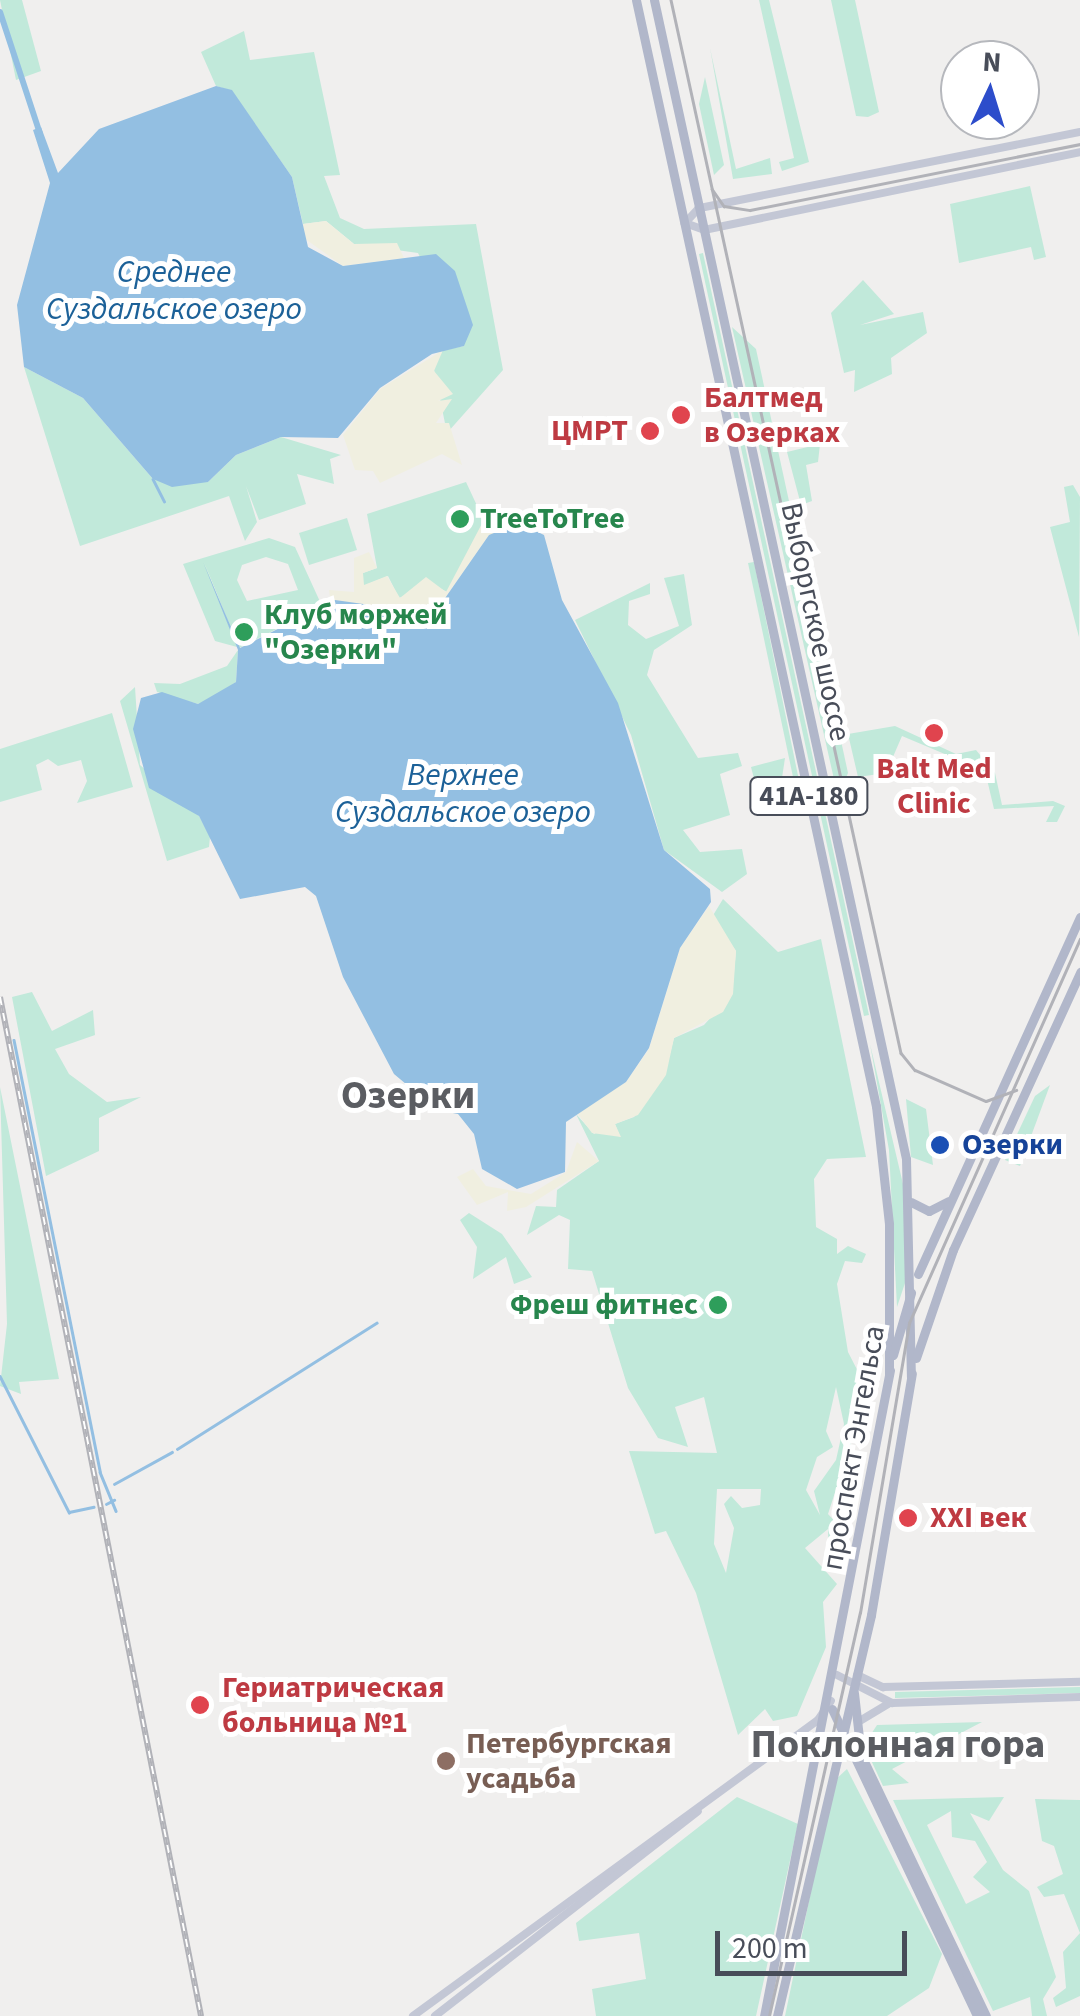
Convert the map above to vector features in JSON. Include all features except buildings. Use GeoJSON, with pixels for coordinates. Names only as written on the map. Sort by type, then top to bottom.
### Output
{"type":"FeatureCollection","features":[{"type":"Feature","properties":{"kind":"main road","name":"Выборгское шоссе"},"geometry":{"type":"LineString","coordinates":[[636,0],[862,1040],[888,1204],[889,1374]]}},
{"type":"Feature","properties":{"kind":"main road","name":"Выборгское шоссе"},"geometry":{"type":"LineString","coordinates":[[654,0],[880,1037],[911,1202],[911,1377]]}},
{"type":"Feature","properties":{"kind":"main road"},"geometry":{"type":"LineString","coordinates":[[1080,132],[700,208],[685,223],[704,230],[1080,152]]}},
{"type":"Feature","properties":{"kind":"main road","name":"проспект Энгельса"},"geometry":{"type":"LineString","coordinates":[[764,2016],[831,1701],[889,1374],[914,1284],[1080,917]]}},
{"type":"Feature","properties":{"kind":"main road","name":"проспект Энгельса"},"geometry":{"type":"LineString","coordinates":[[777,2016],[829,1774],[857,1675],[911,1377],[942,1277],[1080,972]]}},
{"type":"Feature","properties":{"kind":"main road"},"geometry":{"type":"LineString","coordinates":[[862,1040],[880,1037]]}},
{"type":"Feature","properties":{"kind":"main road"},"geometry":{"type":"LineString","coordinates":[[1010,1069],[1026,1091]]}},
{"type":"Feature","properties":{"kind":"main road"},"geometry":{"type":"LineString","coordinates":[[911,1202],[929,1211],[951,1199]]}},
{"type":"Feature","properties":{"kind":"main road"},"geometry":{"type":"LineString","coordinates":[[836,1675],[853,1690],[892,1703]]}},
{"type":"Feature","properties":{"kind":"main road"},"geometry":{"type":"LineString","coordinates":[[857,1675],[883,1687],[1080,1682]]}},
{"type":"Feature","properties":{"kind":"main road"},"geometry":{"type":"LineString","coordinates":[[853,1690],[855,1731],[986,2016]]}},
{"type":"Feature","properties":{"kind":"main road"},"geometry":{"type":"LineString","coordinates":[[855,1731],[868,1710],[892,1703],[1080,1697]]}},
{"type":"Feature","properties":{"kind":"main road"},"geometry":{"type":"LineString","coordinates":[[831,1701],[841,1734],[977,2016]]}},
{"type":"Feature","properties":{"kind":"main road"},"geometry":{"type":"LineString","coordinates":[[412,2016],[818,1720],[831,1701]]}},
{"type":"Feature","properties":{"kind":"main road"},"geometry":{"type":"LineString","coordinates":[[435,2016],[800,1737],[822,1745]]}},
{"type":"Feature","properties":{"kind":"main road"},"geometry":{"type":"LineString","coordinates":[[829,1774],[837,1763],[856,1764]]}},
{"type":"Feature","properties":{"kind":"green space"},"geometry":{"type":"Polygon","coordinates":[[[0,0],[22,0],[41,71],[16,80],[0,0]]]}},
{"type":"Feature","properties":{"kind":"green space"},"geometry":{"type":"Polygon","coordinates":[[[759,0],[769,0],[809,162],[782,171],[779,162],[794,158],[759,0]]]}},
{"type":"Feature","properties":{"kind":"green space"},"geometry":{"type":"Polygon","coordinates":[[[831,0],[855,0],[879,112],[868,117],[856,116],[831,0]]]}},
{"type":"Feature","properties":{"kind":"green space"},"geometry":{"type":"Polygon","coordinates":[[[244,31],[250,60],[314,52],[340,175],[324,176],[340,218],[364,229],[476,224],[503,370],[447,433],[433,365],[443,350],[464,346],[418,253],[354,244],[326,221],[303,224],[292,177],[232,91],[216,86],[201,52],[244,31]]]}},
{"type":"Feature","properties":{"kind":"green space"},"geometry":{"type":"Polygon","coordinates":[[[710,48],[736,169],[770,158],[772,174],[733,179],[710,48]]]}},
{"type":"Feature","properties":{"kind":"green space"},"geometry":{"type":"Polygon","coordinates":[[[705,77],[724,165],[714,175],[699,104],[705,77]]]}},
{"type":"Feature","properties":{"kind":"green space"},"geometry":{"type":"Polygon","coordinates":[[[1030,186],[1046,257],[1034,260],[1031,247],[959,263],[950,204],[1030,186]]]}},
{"type":"Feature","properties":{"kind":"green space"},"geometry":{"type":"Polygon","coordinates":[[[703,253],[869,1015],[864,1016],[699,254],[703,253]]]}},
{"type":"Feature","properties":{"kind":"green space"},"geometry":{"type":"Polygon","coordinates":[[[863,280],[894,314],[860,325],[923,312],[927,333],[891,358],[892,374],[854,392],[855,370],[844,373],[831,313],[863,280]]]}},
{"type":"Feature","properties":{"kind":"green space"},"geometry":{"type":"Polygon","coordinates":[[[732,327],[756,349],[848,773],[838,797],[732,327]]]}},
{"type":"Feature","properties":{"kind":"green space"},"geometry":{"type":"Polygon","coordinates":[[[24,367],[83,398],[153,479],[208,482],[236,455],[281,437],[341,455],[330,459],[334,484],[297,474],[306,504],[259,520],[246,486],[257,522],[245,541],[229,496],[80,546],[24,367]]]}},
{"type":"Feature","properties":{"kind":"green space"},"geometry":{"type":"Polygon","coordinates":[[[820,444],[818,462],[806,465],[812,501],[801,505],[787,452],[820,444]]]}},
{"type":"Feature","properties":{"kind":"green space"},"geometry":{"type":"Polygon","coordinates":[[[466,482],[487,527],[447,592],[432,584],[399,598],[388,576],[363,586],[363,573],[377,568],[367,514],[466,482]]]}},
{"type":"Feature","properties":{"kind":"green space"},"geometry":{"type":"Polygon","coordinates":[[[1073,485],[1080,497],[1079,637],[1050,527],[1070,522],[1064,487],[1073,485]]]}},
{"type":"Feature","properties":{"kind":"green space"},"geometry":{"type":"Polygon","coordinates":[[[347,518],[357,550],[309,565],[299,533],[347,518]]]}},
{"type":"Feature","properties":{"kind":"green space"},"geometry":{"type":"Polygon","coordinates":[[[269,538],[295,547],[322,606],[239,648],[204,562],[237,647],[215,641],[183,564],[269,538]],[[266,557],[242,565],[237,580],[247,601],[298,590],[288,564],[266,557]]]}},
{"type":"Feature","properties":{"kind":"green space"},"geometry":{"type":"Polygon","coordinates":[[[754,562],[802,795],[797,796],[748,563],[754,562]]]}},
{"type":"Feature","properties":{"kind":"green space"},"geometry":{"type":"Polygon","coordinates":[[[684,574],[692,625],[654,650],[647,675],[698,758],[738,753],[742,766],[720,774],[730,815],[683,830],[700,852],[742,849],[747,874],[722,892],[664,850],[631,735],[575,620],[650,583],[650,594],[629,601],[628,625],[646,639],[679,626],[664,578],[684,574]]]}},
{"type":"Feature","properties":{"kind":"green space"},"geometry":{"type":"Polygon","coordinates":[[[238,650],[236,682],[216,697],[198,704],[157,692],[154,683],[180,684],[227,666],[238,650]]]}},
{"type":"Feature","properties":{"kind":"green space"},"geometry":{"type":"Polygon","coordinates":[[[135,687],[140,765],[199,816],[210,837],[209,847],[167,861],[120,701],[135,687]]]}},
{"type":"Feature","properties":{"kind":"green space"},"geometry":{"type":"Polygon","coordinates":[[[112,713],[133,787],[77,803],[87,781],[81,760],[58,766],[48,759],[36,765],[42,790],[0,802],[0,749],[112,713]]]}},
{"type":"Feature","properties":{"kind":"green space"},"geometry":{"type":"Polygon","coordinates":[[[895,726],[956,754],[976,750],[995,773],[1002,805],[1053,801],[1065,806],[1057,822],[1046,822],[1054,806],[994,809],[985,771],[902,736],[886,773],[858,777],[848,734],[895,726]]]}},
{"type":"Feature","properties":{"kind":"green space"},"geometry":{"type":"Polygon","coordinates":[[[785,758],[779,798],[760,802],[751,767],[785,758]]]}},
{"type":"Feature","properties":{"kind":"green space"},"geometry":{"type":"Polygon","coordinates":[[[723,899],[778,952],[821,939],[866,1157],[827,1159],[814,1179],[816,1227],[837,1239],[837,1254],[848,1246],[866,1254],[862,1263],[845,1261],[837,1284],[848,1352],[868,1391],[828,1514],[846,1533],[840,1571],[829,1561],[828,1529],[805,1548],[837,1584],[823,1602],[826,1647],[797,1716],[773,1721],[765,1709],[738,1735],[696,1593],[666,1531],[655,1534],[629,1451],[717,1453],[704,1397],[675,1407],[688,1447],[658,1438],[628,1388],[592,1271],[568,1269],[570,1220],[559,1215],[527,1235],[536,1206],[556,1207],[557,1190],[599,1161],[576,1114],[594,1134],[606,1128],[620,1137],[615,1124],[634,1117],[664,1077],[674,1038],[704,1025],[732,994],[736,951],[712,917],[723,899]],[[836,1387],[826,1431],[833,1447],[817,1457],[806,1490],[820,1515],[814,1491],[836,1460],[844,1424],[836,1387]],[[717,1489],[714,1544],[726,1573],[734,1528],[724,1504],[731,1496],[742,1508],[760,1505],[761,1489],[717,1489]]]}},
{"type":"Feature","properties":{"kind":"green space"},"geometry":{"type":"Polygon","coordinates":[[[32,992],[52,1031],[93,1010],[95,1035],[55,1049],[69,1074],[107,1102],[141,1097],[99,1118],[99,1151],[46,1176],[12,997],[32,992]]]}},
{"type":"Feature","properties":{"kind":"green space"},"geometry":{"type":"Polygon","coordinates":[[[870,1044],[903,1184],[908,1274],[897,1307],[889,1150],[870,1044]]]}},
{"type":"Feature","properties":{"kind":"green space"},"geometry":{"type":"Polygon","coordinates":[[[1050,1085],[1020,1166],[1005,1160],[1035,1096],[1050,1085]]]}},
{"type":"Feature","properties":{"kind":"green space"},"geometry":{"type":"Polygon","coordinates":[[[0,1087],[59,1379],[19,1382],[21,1394],[0,1386],[7,1324],[0,1087]]]}},
{"type":"Feature","properties":{"kind":"green space"},"geometry":{"type":"Polygon","coordinates":[[[906,1099],[926,1109],[933,1165],[911,1157],[906,1099]]]}},
{"type":"Feature","properties":{"kind":"green space"},"geometry":{"type":"Polygon","coordinates":[[[469,1213],[502,1234],[532,1277],[514,1284],[506,1257],[473,1279],[477,1247],[460,1220],[469,1213]]]}},
{"type":"Feature","properties":{"kind":"green space"},"geometry":{"type":"Polygon","coordinates":[[[1080,1687],[1080,1693],[895,1698],[895,1692],[1080,1687]]]}},
{"type":"Feature","properties":{"kind":"green space"},"geometry":{"type":"Polygon","coordinates":[[[982,1722],[892,1769],[909,1783],[883,1786],[864,1745],[877,1725],[982,1722]]]}},
{"type":"Feature","properties":{"kind":"green space"},"geometry":{"type":"Polygon","coordinates":[[[847,1769],[942,1954],[929,1988],[887,2016],[785,2016],[834,1781],[847,1769]]]}},
{"type":"Feature","properties":{"kind":"green space"},"geometry":{"type":"Polygon","coordinates":[[[737,1797],[798,1824],[756,2016],[596,2016],[592,1989],[646,1979],[639,1933],[579,1941],[576,1923],[737,1797]]]}},
{"type":"Feature","properties":{"kind":"green space"},"geometry":{"type":"Polygon","coordinates":[[[1004,1797],[989,1821],[970,1813],[1003,1870],[1029,1891],[1056,1977],[1043,1999],[1047,2016],[1032,2016],[1030,1997],[993,2011],[893,1800],[1004,1797]],[[951,1811],[927,1825],[966,1904],[990,1892],[973,1877],[987,1862],[975,1841],[952,1837],[951,1811]]]}},
{"type":"Feature","properties":{"kind":"green space"},"geometry":{"type":"Polygon","coordinates":[[[1035,1799],[1080,1800],[1080,1933],[1064,1894],[1044,1897],[1037,1887],[1063,1874],[1054,1846],[1042,1841],[1035,1799]]]}},
{"type":"Feature","properties":{"kind":"green space"},"geometry":{"type":"Polygon","coordinates":[[[1080,1933],[1080,1996],[1056,2007],[1053,1998],[1066,1988],[1063,1952],[1080,1933]]]}},
{"type":"Feature","properties":{"kind":"sand"},"geometry":{"type":"Polygon","coordinates":[[[326,221],[354,244],[397,243],[404,258],[343,266],[304,238],[303,224],[326,221]]]}},
{"type":"Feature","properties":{"kind":"sand"},"geometry":{"type":"Polygon","coordinates":[[[443,350],[434,371],[453,394],[438,401],[452,399],[436,423],[449,423],[462,465],[442,454],[380,483],[373,471],[355,470],[343,435],[380,389],[443,350]]]}},
{"type":"Feature","properties":{"kind":"sand"},"geometry":{"type":"Polygon","coordinates":[[[487,514],[525,516],[535,527],[489,535],[434,614],[331,604],[329,590],[354,592],[354,558],[369,552],[377,568],[363,573],[364,585],[387,576],[400,598],[426,577],[446,592],[487,514]]]}},
{"type":"Feature","properties":{"kind":"sand"},"geometry":{"type":"Polygon","coordinates":[[[709,906],[736,951],[733,994],[723,1012],[674,1038],[666,1075],[638,1115],[615,1124],[621,1137],[592,1133],[577,1113],[626,1082],[649,1049],[680,948],[709,906]]]}},
{"type":"Feature","properties":{"kind":"sand"},"geometry":{"type":"Polygon","coordinates":[[[577,1142],[599,1161],[526,1207],[507,1211],[508,1192],[477,1205],[457,1177],[473,1169],[486,1186],[531,1194],[566,1172],[577,1142]]]}},
{"type":"Feature","properties":{"kind":"water","name":"Среднее Суздальское озеро"},"geometry":{"type":"Polygon","coordinates":[[[216,86],[232,90],[292,177],[308,247],[343,266],[436,254],[455,271],[473,325],[464,346],[432,354],[380,388],[338,438],[281,437],[236,455],[208,482],[172,487],[153,479],[83,398],[24,367],[17,305],[50,183],[33,130],[41,127],[58,173],[99,129],[216,86]]]}},
{"type":"Feature","properties":{"kind":"water","name":"Верхнее Суздальское озеро"},"geometry":{"type":"Polygon","coordinates":[[[519,523],[544,535],[562,600],[618,703],[664,850],[710,889],[711,902],[680,948],[649,1048],[626,1082],[566,1122],[565,1172],[517,1189],[482,1169],[474,1134],[458,1114],[437,1110],[394,1074],[343,977],[316,896],[305,887],[240,899],[199,816],[149,788],[133,729],[141,698],[162,692],[198,704],[236,682],[238,650],[203,562],[240,648],[335,600],[434,614],[489,535],[519,523]]]}},
{"type":"Feature","properties":{"kind":"waterway"},"geometry":{"type":"LineString","coordinates":[[0,12],[40,134]]}},
{"type":"Feature","properties":{"kind":"waterway"},"geometry":{"type":"LineString","coordinates":[[153,479],[164,501]]}},
{"type":"Feature","properties":{"kind":"waterway"},"geometry":{"type":"LineString","coordinates":[[14,1040],[100,1472],[116,1511]]}},
{"type":"Feature","properties":{"kind":"waterway"},"geometry":{"type":"LineString","coordinates":[[177,1449],[376,1323]]}},
{"type":"Feature","properties":{"kind":"waterway"},"geometry":{"type":"LineString","coordinates":[[0,1376],[69,1512],[93,1507]]}},
{"type":"Feature","properties":{"kind":"waterway"},"geometry":{"type":"LineString","coordinates":[[114,1484],[172,1452]]}},
{"type":"Feature","properties":{"kind":"waterway"},"geometry":{"type":"LineString","coordinates":[[106,1504],[114,1500]]}},
{"type":"Feature","properties":{"kind":"tram line"},"geometry":{"type":"LineString","coordinates":[[671,0],[901,1053],[915,1070],[986,1101],[1016,1090]]}},
{"type":"Feature","properties":{"kind":"tram line"},"geometry":{"type":"LineString","coordinates":[[712,189],[724,206],[750,210],[1080,144]]}},
{"type":"Feature","properties":{"kind":"tram line"},"geometry":{"type":"LineString","coordinates":[[769,2016],[860,1613],[909,1323],[1080,939]]}},
{"type":"Feature","properties":{"kind":"railway"},"geometry":{"type":"LineString","coordinates":[[0,997],[201,2016]]}},
{"type":"Feature","properties":{"kind":"place","name":"Балтмед в Озерках"},"geometry":{"type":"Point","coordinates":[681,415]}},
{"type":"Feature","properties":{"kind":"place","name":"ЦМРТ"},"geometry":{"type":"Point","coordinates":[650,431]}},
{"type":"Feature","properties":{"kind":"place","name":"TreeToTree"},"geometry":{"type":"Point","coordinates":[460,519]}},
{"type":"Feature","properties":{"kind":"place","name":"Клуб моржей \"Озерки\""},"geometry":{"type":"Point","coordinates":[244,632]}},
{"type":"Feature","properties":{"kind":"place","name":"Balt Med Clinic"},"geometry":{"type":"Point","coordinates":[934,733]}},
{"type":"Feature","properties":{"kind":"place","name":"Озерки"},"geometry":{"type":"Point","coordinates":[940,1145]}},
{"type":"Feature","properties":{"kind":"place","name":"Фреш фитнес"},"geometry":{"type":"Point","coordinates":[718,1305]}},
{"type":"Feature","properties":{"kind":"place","name":"XXI век"},"geometry":{"type":"Point","coordinates":[908,1518]}},
{"type":"Feature","properties":{"kind":"place","name":"Гериатрическая больница №1"},"geometry":{"type":"Point","coordinates":[200,1705]}},
{"type":"Feature","properties":{"kind":"place","name":"Петербургская усадьба"},"geometry":{"type":"Point","coordinates":[446,1761]}},
{"type":"Feature","properties":{"kind":"district","name":"Озерки"},"geometry":{"type":"Point","coordinates":[408,1096]}},
{"type":"Feature","properties":{"kind":"district","name":"Поклонная гора"},"geometry":{"type":"Point","coordinates":[898,1745]}}]}
